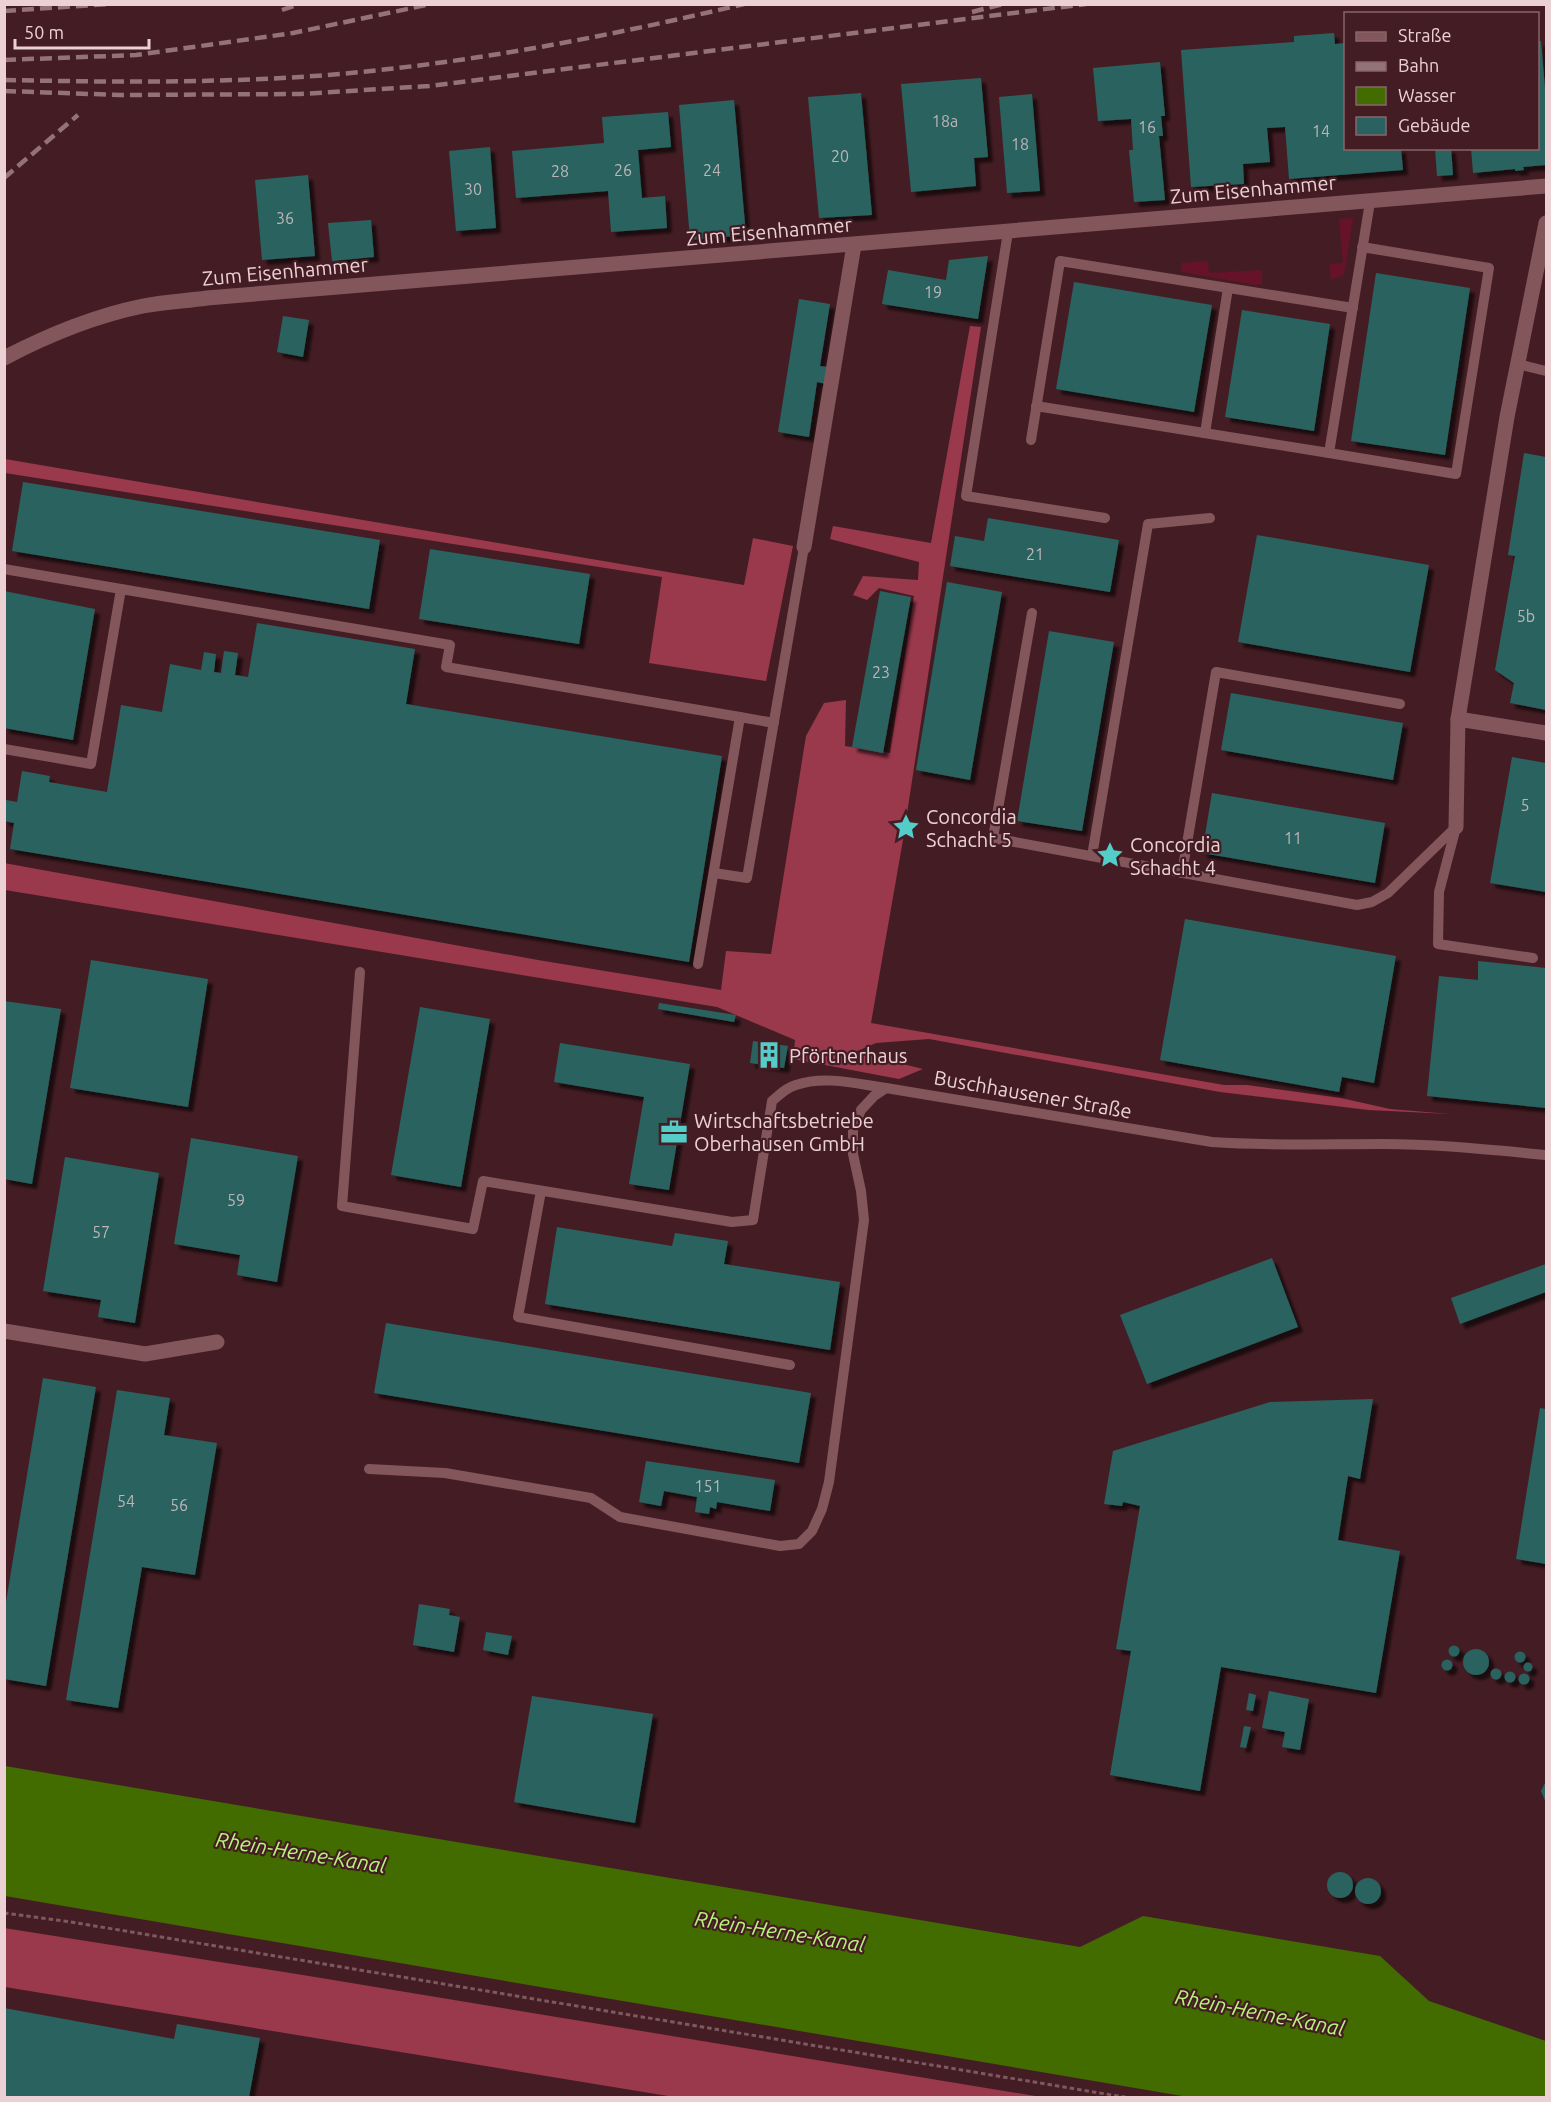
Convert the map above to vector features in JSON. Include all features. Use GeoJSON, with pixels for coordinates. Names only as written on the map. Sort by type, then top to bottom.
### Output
{"type":"FeatureCollection","features":[{"type":"Feature","properties":{"kind":"street","name":"Zum Eisenhammer"},"geometry":{"type":"LineString","coordinates":[[4,358],[60,331],[92,320],[165,303],[207,298],[1546,186]]}},
{"type":"Feature","properties":{"kind":"street"},"geometry":{"type":"LineString","coordinates":[[1456,827],[1458,719],[1516,364],[1546,223]]}},
{"type":"Feature","properties":{"kind":"street"},"geometry":{"type":"LineString","coordinates":[[804,547],[854,245]]}},
{"type":"Feature","properties":{"kind":"street"},"geometry":{"type":"LineString","coordinates":[[1458,719],[1546,733]]}},
{"type":"Feature","properties":{"kind":"street"},"geometry":{"type":"LineString","coordinates":[[4,1331],[145,1354],[218,1342]]}},
{"type":"Feature","properties":{"kind":"lane"},"geometry":{"type":"LineString","coordinates":[[1329,453],[1370,201]]}},
{"type":"Feature","properties":{"kind":"lane"},"geometry":{"type":"LineString","coordinates":[[1008,232],[966,496],[1106,518]]}},
{"type":"Feature","properties":{"kind":"lane"},"geometry":{"type":"LineString","coordinates":[[1036,406],[1456,474],[1489,268],[1362,247]]}},
{"type":"Feature","properties":{"kind":"lane"},"geometry":{"type":"LineString","coordinates":[[1031,440],[1060,261],[1353,308]]}},
{"type":"Feature","properties":{"kind":"lane"},"geometry":{"type":"LineString","coordinates":[[1205,433],[1228,288]]}},
{"type":"Feature","properties":{"kind":"lane"},"geometry":{"type":"LineString","coordinates":[[1516,364],[1546,371]]}},
{"type":"Feature","properties":{"kind":"lane"},"geometry":{"type":"LineString","coordinates":[[1092,856],[1148,524],[1210,518]]}},
{"type":"Feature","properties":{"kind":"lane"},"geometry":{"type":"LineString","coordinates":[[714,873],[747,878],[804,547]]}},
{"type":"Feature","properties":{"kind":"lane"},"geometry":{"type":"LineString","coordinates":[[4,569],[450,645],[446,667],[774,723]]}},
{"type":"Feature","properties":{"kind":"lane"},"geometry":{"type":"LineString","coordinates":[[4,749],[91,764],[121,589]]}},
{"type":"Feature","properties":{"kind":"lane"},"geometry":{"type":"LineString","coordinates":[[1032,613],[993,838],[1357,905],[1372,902],[1388,893],[1456,827]]}},
{"type":"Feature","properties":{"kind":"lane"},"geometry":{"type":"LineString","coordinates":[[1182,873],[1216,672],[1400,704]]}},
{"type":"Feature","properties":{"kind":"lane"},"geometry":{"type":"LineString","coordinates":[[698,964],[740,717]]}},
{"type":"Feature","properties":{"kind":"lane"},"geometry":{"type":"LineString","coordinates":[[1456,827],[1439,892],[1438,944],[1533,958]]}},
{"type":"Feature","properties":{"kind":"lane"},"geometry":{"type":"LineString","coordinates":[[360,972],[342,1206],[473,1229],[483,1181],[541,1191],[518,1317],[790,1365]]}},
{"type":"Feature","properties":{"kind":"lane","name":"Buschhausener Straße"},"geometry":{"type":"LineString","coordinates":[[541,1191],[732,1222],[753,1220],[772,1101],[794,1085],[810,1082],[848,1083],[886,1088],[1212,1142],[1265,1146],[1382,1144],[1445,1146],[1546,1155]]}},
{"type":"Feature","properties":{"kind":"lane"},"geometry":{"type":"LineString","coordinates":[[369,1469],[446,1473],[591,1498],[620,1517],[780,1546],[799,1544],[812,1531],[822,1509],[829,1482],[864,1220],[861,1191],[853,1154],[854,1130],[861,1110],[874,1096],[886,1088]]}},
{"type":"Feature","properties":{"kind":"path"},"geometry":{"type":"LineString","coordinates":[[4,1913],[71,1922],[1130,2097]]}},
{"type":"Feature","properties":{"kind":"shaded area"},"geometry":{"type":"Polygon","coordinates":[[[1353,218],[1344,275],[1331,280],[1329,264],[1343,263],[1339,219],[1353,218]]]}},
{"type":"Feature","properties":{"kind":"shaded area"},"geometry":{"type":"Polygon","coordinates":[[[1208,261],[1209,273],[1262,270],[1262,284],[1256,285],[1182,272],[1181,263],[1208,261]]]}},
{"type":"Feature","properties":{"kind":"shaded area"},"geometry":{"type":"Polygon","coordinates":[[[970,326],[981,327],[903,840],[871,1023],[1224,1085],[1247,1085],[1341,1098],[1390,1109],[1450,1114],[1368,1110],[1220,1092],[929,1039],[876,1043],[855,1052],[923,1069],[899,1079],[793,1059],[795,1040],[717,1007],[5,890],[4,863],[538,960],[721,990],[726,951],[771,954],[806,736],[824,703],[846,700],[845,746],[890,753],[914,596],[879,588],[867,600],[853,595],[863,576],[918,580],[919,562],[830,539],[833,526],[931,543],[970,326]]]}},
{"type":"Feature","properties":{"kind":"shaded area"},"geometry":{"type":"Polygon","coordinates":[[[5,459],[744,585],[753,538],[793,546],[766,681],[649,663],[662,577],[5,473],[5,459]]]}},
{"type":"Feature","properties":{"kind":"shaded area"},"geometry":{"type":"Polygon","coordinates":[[[4,1928],[1041,2097],[674,2097],[5,1987],[4,1928]]]}},
{"type":"Feature","properties":{"kind":"water","name":"Rhein-Herne-Kanal"},"geometry":{"type":"Polygon","coordinates":[[[5,1766],[1080,1947],[1143,1916],[1380,1956],[1429,2001],[1546,2041],[1546,2097],[1188,2097],[5,1896],[5,1766]]]}},
{"type":"Feature","properties":{"kind":"building"},"geometry":{"type":"Polygon","coordinates":[[[1334,33],[1335,44],[1344,43],[1344,150],[1401,150],[1403,170],[1289,179],[1285,127],[1267,128],[1270,162],[1243,164],[1244,184],[1191,187],[1181,50],[1294,42],[1294,36],[1334,33]]]}},
{"type":"Feature","properties":{"kind":"building"},"geometry":{"type":"Polygon","coordinates":[[[1539,41],[1541,41],[1546,100],[1546,165],[1523,167],[1524,170],[1515,171],[1515,169],[1473,173],[1471,150],[1539,150],[1539,41]]]}},
{"type":"Feature","properties":{"kind":"building"},"geometry":{"type":"Polygon","coordinates":[[[1160,62],[1165,116],[1161,116],[1163,136],[1159,136],[1165,200],[1134,202],[1129,150],[1133,150],[1131,119],[1098,121],[1093,68],[1160,62]]]}},
{"type":"Feature","properties":{"kind":"building"},"geometry":{"type":"Polygon","coordinates":[[[981,78],[988,157],[974,158],[976,186],[911,192],[901,84],[981,78]]]}},
{"type":"Feature","properties":{"kind":"building"},"geometry":{"type":"Polygon","coordinates":[[[861,93],[872,215],[819,218],[808,97],[861,93]]]}},
{"type":"Feature","properties":{"kind":"building"},"geometry":{"type":"Polygon","coordinates":[[[1032,94],[1040,191],[1007,193],[999,97],[1032,94]]]}},
{"type":"Feature","properties":{"kind":"building"},"geometry":{"type":"Polygon","coordinates":[[[734,100],[746,235],[690,240],[679,105],[734,100]]]}},
{"type":"Feature","properties":{"kind":"building"},"geometry":{"type":"Polygon","coordinates":[[[668,112],[671,147],[638,150],[642,198],[665,196],[667,228],[611,232],[608,191],[516,198],[512,151],[604,143],[602,117],[668,112]]]}},
{"type":"Feature","properties":{"kind":"building"},"geometry":{"type":"Polygon","coordinates":[[[490,147],[496,228],[456,231],[449,151],[490,147]]]}},
{"type":"Feature","properties":{"kind":"building"},"geometry":{"type":"Polygon","coordinates":[[[1435,150],[1451,150],[1453,175],[1437,176],[1435,150]]]}},
{"type":"Feature","properties":{"kind":"building"},"geometry":{"type":"Polygon","coordinates":[[[308,175],[315,256],[262,260],[255,180],[308,175]]]}},
{"type":"Feature","properties":{"kind":"building"},"geometry":{"type":"Polygon","coordinates":[[[371,220],[374,257],[332,261],[328,223],[371,220]]]}},
{"type":"Feature","properties":{"kind":"building"},"geometry":{"type":"Polygon","coordinates":[[[988,256],[978,319],[882,304],[888,270],[946,280],[949,260],[988,256]]]}},
{"type":"Feature","properties":{"kind":"building"},"geometry":{"type":"Polygon","coordinates":[[[1376,273],[1470,288],[1445,455],[1351,441],[1376,273]]]}},
{"type":"Feature","properties":{"kind":"building"},"geometry":{"type":"Polygon","coordinates":[[[1074,282],[1212,305],[1194,412],[1056,389],[1074,282]]]}},
{"type":"Feature","properties":{"kind":"building"},"geometry":{"type":"Polygon","coordinates":[[[799,299],[830,304],[820,366],[829,367],[826,384],[817,382],[809,437],[778,432],[799,299]]]}},
{"type":"Feature","properties":{"kind":"building"},"geometry":{"type":"Polygon","coordinates":[[[1242,310],[1330,324],[1314,431],[1225,417],[1242,310]]]}},
{"type":"Feature","properties":{"kind":"building"},"geometry":{"type":"Polygon","coordinates":[[[283,316],[309,320],[303,357],[277,352],[283,316]]]}},
{"type":"Feature","properties":{"kind":"building"},"geometry":{"type":"Polygon","coordinates":[[[1524,453],[1546,457],[1546,710],[1510,703],[1514,683],[1495,670],[1515,556],[1508,555],[1524,453]]]}},
{"type":"Feature","properties":{"kind":"building"},"geometry":{"type":"Polygon","coordinates":[[[23,482],[380,540],[369,609],[12,551],[23,482]]]}},
{"type":"Feature","properties":{"kind":"building"},"geometry":{"type":"Polygon","coordinates":[[[988,518],[1119,540],[1110,592],[950,566],[955,536],[984,541],[988,518]]]}},
{"type":"Feature","properties":{"kind":"building"},"geometry":{"type":"Polygon","coordinates":[[[1257,535],[1429,565],[1410,672],[1238,642],[1257,535]]]}},
{"type":"Feature","properties":{"kind":"building"},"geometry":{"type":"Polygon","coordinates":[[[430,549],[590,574],[579,644],[419,619],[430,549]]]}},
{"type":"Feature","properties":{"kind":"building"},"geometry":{"type":"Polygon","coordinates":[[[947,582],[1002,592],[970,780],[916,770],[947,582]]]}},
{"type":"Feature","properties":{"kind":"building"},"geometry":{"type":"Polygon","coordinates":[[[4,591],[95,609],[73,740],[4,728],[4,591]]]}},
{"type":"Feature","properties":{"kind":"building"},"geometry":{"type":"Polygon","coordinates":[[[880,591],[911,597],[883,753],[852,747],[880,591]]]}},
{"type":"Feature","properties":{"kind":"building"},"geometry":{"type":"Polygon","coordinates":[[[257,623],[415,649],[406,704],[722,756],[689,962],[10,849],[14,823],[4,821],[4,808],[6,800],[17,802],[22,771],[50,776],[49,782],[107,792],[121,705],[162,712],[170,664],[201,670],[204,652],[216,654],[214,672],[221,673],[224,651],[238,653],[235,675],[248,677],[257,623]]]}},
{"type":"Feature","properties":{"kind":"building"},"geometry":{"type":"Polygon","coordinates":[[[1049,631],[1114,642],[1082,831],[1017,821],[1049,631]]]}},
{"type":"Feature","properties":{"kind":"building"},"geometry":{"type":"Polygon","coordinates":[[[1231,693],[1403,723],[1393,780],[1221,750],[1231,693]]]}},
{"type":"Feature","properties":{"kind":"building"},"geometry":{"type":"Polygon","coordinates":[[[1512,757],[1546,763],[1546,892],[1490,883],[1512,757]]]}},
{"type":"Feature","properties":{"kind":"building"},"geometry":{"type":"Polygon","coordinates":[[[1212,793],[1385,823],[1375,883],[1202,853],[1212,793]]]}},
{"type":"Feature","properties":{"kind":"building"},"geometry":{"type":"Polygon","coordinates":[[[1185,919],[1396,956],[1374,1083],[1342,1077],[1339,1092],[1160,1060],[1185,919]]]}},
{"type":"Feature","properties":{"kind":"building"},"geometry":{"type":"Polygon","coordinates":[[[91,960],[208,979],[188,1107],[70,1088],[91,960]]]}},
{"type":"Feature","properties":{"kind":"building"},"geometry":{"type":"Polygon","coordinates":[[[1478,961],[1546,968],[1546,1108],[1427,1096],[1439,976],[1478,980],[1478,961]]]}},
{"type":"Feature","properties":{"kind":"building"},"geometry":{"type":"Polygon","coordinates":[[[4,1001],[61,1009],[32,1184],[4,1179],[4,1001]]]}},
{"type":"Feature","properties":{"kind":"building"},"geometry":{"type":"Polygon","coordinates":[[[659,1003],[736,1015],[734,1022],[658,1009],[659,1003]]]}},
{"type":"Feature","properties":{"kind":"building"},"geometry":{"type":"Polygon","coordinates":[[[420,1007],[490,1019],[461,1187],[391,1175],[420,1007]]]}},
{"type":"Feature","properties":{"kind":"building","name":"Pförtnerhaus"},"geometry":{"type":"Polygon","coordinates":[[[753,1041],[788,1046],[784,1068],[750,1063],[753,1041]]]}},
{"type":"Feature","properties":{"kind":"building"},"geometry":{"type":"Polygon","coordinates":[[[560,1043],[690,1064],[669,1190],[629,1184],[644,1097],[554,1082],[560,1043]]]}},
{"type":"Feature","properties":{"kind":"building"},"geometry":{"type":"Polygon","coordinates":[[[191,1138],[298,1156],[277,1282],[237,1275],[240,1255],[174,1244],[191,1138]]]}},
{"type":"Feature","properties":{"kind":"building"},"geometry":{"type":"Polygon","coordinates":[[[65,1157],[159,1173],[135,1323],[98,1317],[101,1300],[43,1291],[65,1157]]]}},
{"type":"Feature","properties":{"kind":"building"},"geometry":{"type":"Polygon","coordinates":[[[557,1227],[672,1246],[675,1233],[728,1241],[724,1264],[840,1282],[830,1350],[545,1304],[557,1227]]]}},
{"type":"Feature","properties":{"kind":"building"},"geometry":{"type":"Polygon","coordinates":[[[1272,1258],[1298,1327],[1147,1384],[1120,1315],[1272,1258]]]}},
{"type":"Feature","properties":{"kind":"building"},"geometry":{"type":"Polygon","coordinates":[[[1546,1264],[1546,1292],[1460,1324],[1451,1298],[1546,1264]]]}},
{"type":"Feature","properties":{"kind":"building"},"geometry":{"type":"Polygon","coordinates":[[[386,1323],[811,1393],[799,1463],[374,1393],[386,1323]]]}},
{"type":"Feature","properties":{"kind":"building"},"geometry":{"type":"Polygon","coordinates":[[[43,1378],[96,1387],[46,1686],[4,1679],[4,1614],[43,1378]]]}},
{"type":"Feature","properties":{"kind":"building"},"geometry":{"type":"Polygon","coordinates":[[[117,1390],[170,1398],[164,1435],[217,1443],[195,1575],[142,1567],[118,1708],[66,1700],[117,1390]]]}},
{"type":"Feature","properties":{"kind":"building"},"geometry":{"type":"Polygon","coordinates":[[[1373,1399],[1360,1479],[1348,1476],[1338,1540],[1400,1551],[1376,1693],[1221,1667],[1200,1791],[1110,1775],[1131,1651],[1116,1649],[1140,1506],[1123,1502],[1122,1506],[1104,1504],[1113,1451],[1270,1402],[1373,1399]]]}},
{"type":"Feature","properties":{"kind":"building"},"geometry":{"type":"Polygon","coordinates":[[[1540,1408],[1546,1409],[1546,1564],[1516,1559],[1540,1408]]]}},
{"type":"Feature","properties":{"kind":"building"},"geometry":{"type":"Polygon","coordinates":[[[646,1461],[775,1480],[770,1511],[717,1502],[716,1509],[710,1507],[709,1514],[695,1512],[697,1497],[664,1491],[661,1506],[639,1502],[646,1461]]]}},
{"type":"Feature","properties":{"kind":"building"},"geometry":{"type":"Polygon","coordinates":[[[419,1604],[450,1609],[449,1615],[460,1617],[454,1652],[413,1645],[419,1604]]]}},
{"type":"Feature","properties":{"kind":"building"},"geometry":{"type":"Polygon","coordinates":[[[486,1632],[512,1636],[508,1655],[483,1650],[486,1632]]]}},
{"type":"Feature","properties":{"kind":"building"},"geometry":{"type":"Polygon","coordinates":[[[1454,1645],[1460,1651],[1454,1657],[1448,1651],[1454,1645]]]}},
{"type":"Feature","properties":{"kind":"building"},"geometry":{"type":"Polygon","coordinates":[[[1476,1649],[1485,1653],[1489,1662],[1485,1671],[1476,1675],[1467,1671],[1463,1662],[1467,1653],[1476,1649]]]}},
{"type":"Feature","properties":{"kind":"building"},"geometry":{"type":"Polygon","coordinates":[[[1520,1651],[1526,1657],[1520,1663],[1514,1657],[1520,1651]]]}},
{"type":"Feature","properties":{"kind":"building"},"geometry":{"type":"Polygon","coordinates":[[[1447,1659],[1453,1665],[1447,1671],[1441,1665],[1447,1659]]]}},
{"type":"Feature","properties":{"kind":"building"},"geometry":{"type":"Polygon","coordinates":[[[1528,1662],[1533,1667],[1528,1672],[1523,1667],[1528,1662]]]}},
{"type":"Feature","properties":{"kind":"building"},"geometry":{"type":"Polygon","coordinates":[[[1496,1668],[1502,1674],[1496,1680],[1490,1674],[1496,1668]]]}},
{"type":"Feature","properties":{"kind":"building"},"geometry":{"type":"Polygon","coordinates":[[[1510,1671],[1516,1677],[1510,1683],[1504,1677],[1510,1671]]]}},
{"type":"Feature","properties":{"kind":"building"},"geometry":{"type":"Polygon","coordinates":[[[1524,1673],[1530,1679],[1524,1685],[1518,1679],[1524,1673]]]}},
{"type":"Feature","properties":{"kind":"building"},"geometry":{"type":"Polygon","coordinates":[[[1269,1691],[1309,1699],[1300,1750],[1282,1747],[1285,1732],[1262,1728],[1269,1691]]]}},
{"type":"Feature","properties":{"kind":"building"},"geometry":{"type":"Polygon","coordinates":[[[1249,1693],[1256,1695],[1253,1711],[1246,1710],[1249,1693]]]}},
{"type":"Feature","properties":{"kind":"building"},"geometry":{"type":"Polygon","coordinates":[[[532,1696],[653,1714],[635,1823],[514,1802],[532,1696]]]}},
{"type":"Feature","properties":{"kind":"building"},"geometry":{"type":"Polygon","coordinates":[[[1244,1726],[1251,1727],[1246,1748],[1240,1747],[1244,1726]]]}},
{"type":"Feature","properties":{"kind":"building"},"geometry":{"type":"Polygon","coordinates":[[[1546,1781],[1546,1803],[1541,1791],[1546,1781]]]}},
{"type":"Feature","properties":{"kind":"building"},"geometry":{"type":"Polygon","coordinates":[[[1340,1872],[1349,1876],[1353,1885],[1349,1894],[1340,1898],[1331,1894],[1327,1885],[1331,1876],[1340,1872]]]}},
{"type":"Feature","properties":{"kind":"building"},"geometry":{"type":"Polygon","coordinates":[[[1368,1878],[1377,1882],[1381,1891],[1377,1900],[1368,1904],[1359,1900],[1355,1891],[1359,1882],[1368,1878]]]}},
{"type":"Feature","properties":{"kind":"building"},"geometry":{"type":"Polygon","coordinates":[[[4,2008],[174,2039],[177,2024],[260,2038],[249,2097],[4,2097],[4,2008]]]}},
{"type":"Feature","properties":{"kind":"railway"},"geometry":{"type":"LineString","coordinates":[[4,11],[109,4]]}},
{"type":"Feature","properties":{"kind":"railway"},"geometry":{"type":"LineString","coordinates":[[282,10],[299,4]]}},
{"type":"Feature","properties":{"kind":"railway"},"geometry":{"type":"LineString","coordinates":[[4,60],[136,55],[293,33],[431,4]]}},
{"type":"Feature","properties":{"kind":"railway"},"geometry":{"type":"LineString","coordinates":[[4,80],[189,81],[263,79],[356,72],[524,50],[634,29],[744,4]]}},
{"type":"Feature","properties":{"kind":"railway"},"geometry":{"type":"LineString","coordinates":[[972,12],[1003,4]]}},
{"type":"Feature","properties":{"kind":"railway"},"geometry":{"type":"LineString","coordinates":[[4,91],[120,95],[300,94],[429,86],[1086,4]]}},
{"type":"Feature","properties":{"kind":"railway"},"geometry":{"type":"LineString","coordinates":[[4,178],[78,115]]}},
{"type":"Feature","properties":{"kind":"place","name":"Concordia Schacht 5"},"geometry":{"type":"Point","coordinates":[906,827]}},
{"type":"Feature","properties":{"kind":"place","name":"Concordia Schacht 4"},"geometry":{"type":"Point","coordinates":[1110,855]}},
{"type":"Feature","properties":{"kind":"place","name":"Pförtnerhaus"},"geometry":{"type":"Point","coordinates":[769,1055]}},
{"type":"Feature","properties":{"kind":"place","name":"Wirtschaftsbetriebe Oberhausen GmbH"},"geometry":{"type":"Point","coordinates":[674,1132]}}]}
